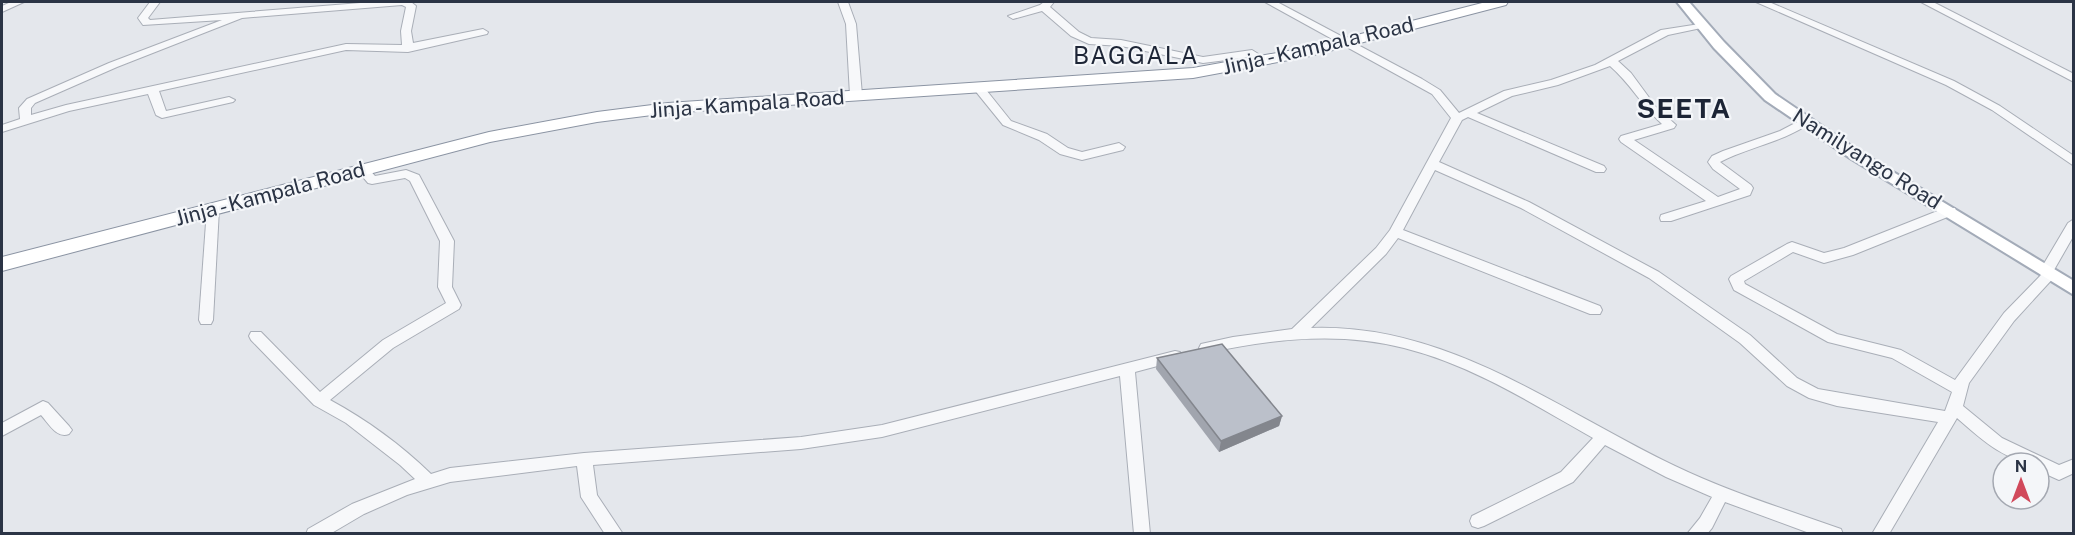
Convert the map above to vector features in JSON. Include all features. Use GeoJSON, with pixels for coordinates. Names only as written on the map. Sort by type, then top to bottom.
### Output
{"type":"FeatureCollection","features":[{"type":"Feature","properties":{"kind":"highway","name":"Jinja - Kampala Road"},"geometry":{"type":"LineString","coordinates":[[2,264],[489,137],[597,117],[668,108],[1144,78],[1217,70],[1344,42],[1501,2]]}},
{"type":"Feature","properties":{"kind":"main road","name":"Namilyango Road"},"geometry":{"type":"LineString","coordinates":[[1683,2],[1757,85],[1805,122],[2073,289]]}},
{"type":"Feature","properties":{"kind":"street"},"geometry":{"type":"LineString","coordinates":[[2,9],[19,2]]}},
{"type":"Feature","properties":{"kind":"street"},"geometry":{"type":"LineString","coordinates":[[155,2],[143,21],[153,23],[401,2],[411,6],[405,31],[408,49]]}},
{"type":"Feature","properties":{"kind":"street"},"geometry":{"type":"LineString","coordinates":[[843,2],[852,24],[856,95]]}},
{"type":"Feature","properties":{"kind":"street"},"geometry":{"type":"LineString","coordinates":[[1270,2],[1436,92],[1457,118]]}},
{"type":"Feature","properties":{"kind":"street"},"geometry":{"type":"LineString","coordinates":[[1761,2],[1777,4],[1959,88],[2027,128],[2073,162]]}},
{"type":"Feature","properties":{"kind":"street"},"geometry":{"type":"LineString","coordinates":[[1926,2],[2073,79]]}},
{"type":"Feature","properties":{"kind":"street"},"geometry":{"type":"LineString","coordinates":[[1013,16],[1046,4],[1075,34],[1089,41],[1121,43],[1203,60],[1252,53],[1263,60]]}},
{"type":"Feature","properties":{"kind":"street"},"geometry":{"type":"LineString","coordinates":[[26,119],[25,108],[31,101],[113,65],[247,14]]}},
{"type":"Feature","properties":{"kind":"street"},"geometry":{"type":"LineString","coordinates":[[1295,335],[1370,262],[1395,232],[1457,118],[1470,114],[1498,97],[1554,83],[1611,61],[1665,32],[1702,25]]}},
{"type":"Feature","properties":{"kind":"street"},"geometry":{"type":"LineString","coordinates":[[2,129],[26,119],[346,47],[408,49],[483,33]]}},
{"type":"Feature","properties":{"kind":"street"},"geometry":{"type":"LineString","coordinates":[[1611,61],[1627,75],[1652,109],[1670,125],[1625,139],[1715,201]]}},
{"type":"Feature","properties":{"kind":"street"},"geometry":{"type":"LineString","coordinates":[[979,88],[1007,123],[1042,137],[1064,151],[1082,156],[1119,147]]}},
{"type":"Feature","properties":{"kind":"street"},"geometry":{"type":"LineString","coordinates":[[152,89],[162,116],[229,100]]}},
{"type":"Feature","properties":{"kind":"street"},"geometry":{"type":"LineString","coordinates":[[1470,114],[1600,169]]}},
{"type":"Feature","properties":{"kind":"street"},"geometry":{"type":"LineString","coordinates":[[1666,218],[1746,192],[1747,188],[1717,166],[1714,162],[1716,159],[1763,139],[1795,130],[1805,122]]}},
{"type":"Feature","properties":{"kind":"street"},"geometry":{"type":"LineString","coordinates":[[1432,164],[1525,205],[1654,275],[1745,339],[1792,382],[1814,394],[1837,400],[1952,413],[1996,442],[2059,473],[2073,465]]}},
{"type":"Feature","properties":{"kind":"street"},"geometry":{"type":"LineString","coordinates":[[319,401],[388,344],[454,304],[445,287],[447,241],[415,178],[406,174],[372,180],[363,170]]}},
{"type":"Feature","properties":{"kind":"street"},"geometry":{"type":"LineString","coordinates":[[206,320],[213,209]]}},
{"type":"Feature","properties":{"kind":"street"},"geometry":{"type":"LineString","coordinates":[[1950,211],[1848,252],[1824,258],[1792,247],[1736,279],[1740,287],[1833,338],[1896,354],[1958,389]]}},
{"type":"Feature","properties":{"kind":"street"},"geometry":{"type":"LineString","coordinates":[[1880,534],[1952,413],[1958,389],[2009,317],[2048,273],[2073,223]]}},
{"type":"Feature","properties":{"kind":"street"},"geometry":{"type":"LineString","coordinates":[[1395,232],[1595,310]]}},
{"type":"Feature","properties":{"kind":"street"},"geometry":{"type":"LineString","coordinates":[[314,534],[358,509],[427,481],[487,469],[584,459],[801,444],[882,431],[1225,343],[1295,335],[1353,335],[1392,340],[1430,350],[1502,381],[1648,461],[1721,495],[1835,534]]}},
{"type":"Feature","properties":{"kind":"street"},"geometry":{"type":"LineString","coordinates":[[256,336],[319,401],[351,419],[406,460],[427,481]]}},
{"type":"Feature","properties":{"kind":"street"},"geometry":{"type":"LineString","coordinates":[[1127,368],[1142,534]]}},
{"type":"Feature","properties":{"kind":"street"},"geometry":{"type":"LineString","coordinates":[[2,430],[43,407],[64,430]]}},
{"type":"Feature","properties":{"kind":"street"},"geometry":{"type":"LineString","coordinates":[[1478,521],[1568,477],[1604,436]]}},
{"type":"Feature","properties":{"kind":"street"},"geometry":{"type":"LineString","coordinates":[[584,459],[589,497],[615,534]]}},
{"type":"Feature","properties":{"kind":"street"},"geometry":{"type":"LineString","coordinates":[[1695,534],[1706,523],[1721,495]]}},
{"type":"Feature","properties":{"kind":"building"},"geometry":{"type":"Polygon","coordinates":[[[1222,344],[1282,416],[1221,441],[1157,358],[1222,344]]]}},
{"type":"Feature","properties":{"kind":"district","name":"BAGGALA"},"geometry":{"type":"Point","coordinates":[1136,56]}},
{"type":"Feature","properties":{"kind":"district","name":"SEETA"},"geometry":{"type":"Point","coordinates":[1684,109]}}]}
